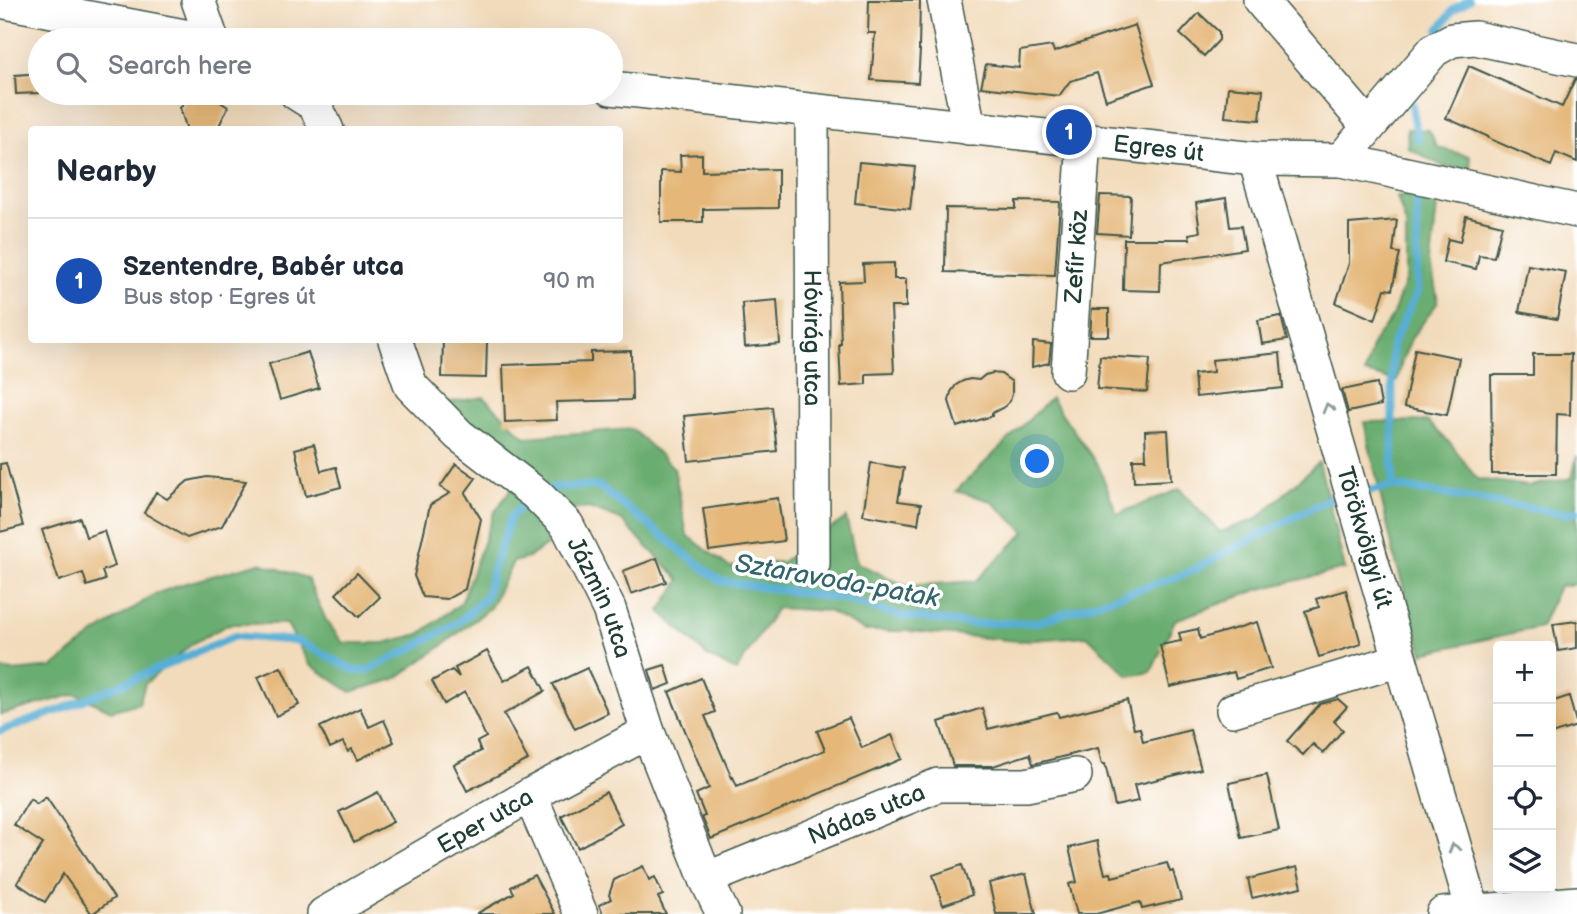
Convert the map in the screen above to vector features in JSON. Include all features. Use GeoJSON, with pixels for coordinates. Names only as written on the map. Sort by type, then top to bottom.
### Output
{"type":"FeatureCollection","features":[{"type":"Feature","properties":{"kind":"street"},"geometry":{"type":"LineString","coordinates":[[198,0],[208,28]]}},
{"type":"Feature","properties":{"kind":"street"},"geometry":{"type":"LineString","coordinates":[[944,0],[969,128]]}},
{"type":"Feature","properties":{"kind":"street"},"geometry":{"type":"LineString","coordinates":[[1260,0],[1368,126]]}},
{"type":"Feature","properties":{"kind":"street"},"geometry":{"type":"LineString","coordinates":[[0,1],[142,28]]}},
{"type":"Feature","properties":{"kind":"street"},"geometry":{"type":"LineString","coordinates":[[1340,160],[1434,50],[1452,40],[1475,38],[1577,60]]}},
{"type":"Feature","properties":{"kind":"street","name":"Egres út"},"geometry":{"type":"LineString","coordinates":[[623,89],[1255,159],[1340,160],[1577,211]]}},
{"type":"Feature","properties":{"kind":"street"},"geometry":{"type":"LineString","coordinates":[[316,105],[325,126]]}},
{"type":"Feature","properties":{"kind":"street","name":"Hóvirág utca"},"geometry":{"type":"LineString","coordinates":[[812,112],[813,564]]}},
{"type":"Feature","properties":{"kind":"street","name":"Zefír köz"},"geometry":{"type":"LineString","coordinates":[[1068,372],[1084,140]]}},
{"type":"Feature","properties":{"kind":"street","name":"Törökvölgyi út"},"geometry":{"type":"LineString","coordinates":[[1255,159],[1399,660],[1463,913]]}},
{"type":"Feature","properties":{"kind":"street","name":"Jázmin utca"},"geometry":{"type":"LineString","coordinates":[[396,343],[411,386],[459,435],[536,494],[568,525],[609,609],[648,732],[706,880],[723,914]]}},
{"type":"Feature","properties":{"kind":"street"},"geometry":{"type":"LineString","coordinates":[[1233,709],[1399,660]]}},
{"type":"Feature","properties":{"kind":"street","name":"Eper utca"},"geometry":{"type":"LineString","coordinates":[[324,914],[530,795],[648,732]]}},
{"type":"Feature","properties":{"kind":"street","name":"Nádas utca"},"geometry":{"type":"LineString","coordinates":[[706,880],[938,785],[1026,785],[1075,775]]}},
{"type":"Feature","properties":{"kind":"street"},"geometry":{"type":"LineString","coordinates":[[530,795],[581,914]]}},
{"type":"Feature","properties":{"kind":"street"},"geometry":{"type":"LineString","coordinates":[[1463,913],[1577,903]]}},
{"type":"Feature","properties":{"kind":"green space"},"geometry":{"type":"Polygon","coordinates":[[[1407,129],[1429,130],[1438,148],[1470,156],[1471,170],[1444,167],[1408,148],[1407,129]]]}},
{"type":"Feature","properties":{"kind":"green space"},"geometry":{"type":"Polygon","coordinates":[[[1427,192],[1437,205],[1431,264],[1438,302],[1411,339],[1397,381],[1365,373],[1373,343],[1392,317],[1406,278],[1406,225],[1397,197],[1427,192]]]}},
{"type":"Feature","properties":{"kind":"green space"},"geometry":{"type":"Polygon","coordinates":[[[484,397],[525,437],[632,429],[674,468],[687,535],[729,567],[782,562],[846,518],[857,563],[906,586],[976,581],[1025,532],[991,501],[956,491],[1051,398],[1099,467],[1117,514],[1180,489],[1220,532],[1257,519],[1319,462],[1345,569],[1260,589],[1175,620],[1151,672],[1129,676],[1087,636],[1019,641],[908,631],[865,631],[828,611],[777,608],[736,671],[707,656],[660,611],[680,580],[621,520],[589,508],[570,510],[447,403],[484,397]]]}},
{"type":"Feature","properties":{"kind":"green space"},"geometry":{"type":"Polygon","coordinates":[[[1427,421],[1451,444],[1477,479],[1529,486],[1572,478],[1577,456],[1577,584],[1559,586],[1541,627],[1423,653],[1395,559],[1364,422],[1427,421]]]}},
{"type":"Feature","properties":{"kind":"green space"},"geometry":{"type":"Polygon","coordinates":[[[511,489],[544,517],[547,545],[528,558],[513,562],[490,608],[395,679],[351,692],[309,664],[287,624],[229,624],[193,643],[145,684],[139,703],[111,711],[76,694],[0,715],[0,669],[13,671],[53,667],[93,635],[155,594],[260,563],[307,578],[326,620],[343,643],[384,643],[420,634],[461,603],[494,513],[511,489]]]}},
{"type":"Feature","properties":{"kind":"building"},"geometry":{"type":"Polygon","coordinates":[[[869,0],[920,0],[918,83],[871,80],[875,33],[868,33],[869,0]]]}},
{"type":"Feature","properties":{"kind":"building"},"geometry":{"type":"Polygon","coordinates":[[[1199,13],[1219,32],[1219,40],[1204,56],[1180,34],[1199,13]]]}},
{"type":"Feature","properties":{"kind":"building"},"geometry":{"type":"Polygon","coordinates":[[[1135,25],[1154,84],[1106,100],[1097,73],[1070,81],[1059,96],[981,87],[986,64],[1019,68],[1020,51],[1052,46],[1054,52],[1135,25]]]}},
{"type":"Feature","properties":{"kind":"building"},"geometry":{"type":"Polygon","coordinates":[[[1469,66],[1562,107],[1577,79],[1577,162],[1556,153],[1551,166],[1446,118],[1469,66]]]}},
{"type":"Feature","properties":{"kind":"building"},"geometry":{"type":"Polygon","coordinates":[[[28,74],[28,94],[16,94],[15,75],[28,74]]]}},
{"type":"Feature","properties":{"kind":"building"},"geometry":{"type":"Polygon","coordinates":[[[1228,87],[1263,90],[1260,120],[1225,117],[1228,87]]]}},
{"type":"Feature","properties":{"kind":"building"},"geometry":{"type":"Polygon","coordinates":[[[182,105],[228,107],[219,126],[186,126],[180,108],[182,105]]]}},
{"type":"Feature","properties":{"kind":"building"},"geometry":{"type":"Polygon","coordinates":[[[702,154],[702,171],[778,169],[778,208],[703,209],[703,222],[661,222],[661,171],[681,172],[680,155],[702,154]]]}},
{"type":"Feature","properties":{"kind":"building"},"geometry":{"type":"Polygon","coordinates":[[[859,162],[915,167],[910,209],[855,203],[859,162]]]}},
{"type":"Feature","properties":{"kind":"building"},"geometry":{"type":"Polygon","coordinates":[[[1100,195],[1131,196],[1129,235],[1097,233],[1100,195]]]}},
{"type":"Feature","properties":{"kind":"building"},"geometry":{"type":"Polygon","coordinates":[[[1226,198],[1230,227],[1241,226],[1245,249],[1161,262],[1160,291],[1123,290],[1124,239],[1190,239],[1189,234],[1200,232],[1196,203],[1226,198]]]}},
{"type":"Feature","properties":{"kind":"building"},"geometry":{"type":"Polygon","coordinates":[[[1016,201],[1060,202],[1055,275],[945,272],[946,208],[1016,209],[1016,201]]]}},
{"type":"Feature","properties":{"kind":"building"},"geometry":{"type":"Polygon","coordinates":[[[1466,216],[1502,225],[1494,257],[1479,255],[1476,269],[1443,262],[1448,239],[1460,242],[1466,216]]]}},
{"type":"Feature","properties":{"kind":"building"},"geometry":{"type":"Polygon","coordinates":[[[1397,220],[1393,252],[1400,253],[1392,290],[1385,289],[1375,320],[1336,303],[1349,263],[1349,224],[1397,220]]]}},
{"type":"Feature","properties":{"kind":"building"},"geometry":{"type":"Polygon","coordinates":[[[894,263],[894,279],[906,279],[906,307],[891,307],[894,373],[866,374],[866,384],[841,386],[839,282],[864,281],[863,264],[894,263]]]}},
{"type":"Feature","properties":{"kind":"building"},"geometry":{"type":"Polygon","coordinates":[[[1528,265],[1566,272],[1557,319],[1519,312],[1528,265]]]}},
{"type":"Feature","properties":{"kind":"building"},"geometry":{"type":"Polygon","coordinates":[[[777,300],[780,344],[745,347],[742,303],[777,300]]]}},
{"type":"Feature","properties":{"kind":"building"},"geometry":{"type":"Polygon","coordinates":[[[1092,309],[1109,309],[1109,336],[1090,336],[1092,309]]]}},
{"type":"Feature","properties":{"kind":"building"},"geometry":{"type":"Polygon","coordinates":[[[1281,316],[1287,340],[1262,344],[1258,320],[1281,316]]]}},
{"type":"Feature","properties":{"kind":"building"},"geometry":{"type":"Polygon","coordinates":[[[1033,342],[1051,344],[1049,363],[1032,367],[1033,342]]]}},
{"type":"Feature","properties":{"kind":"building"},"geometry":{"type":"Polygon","coordinates":[[[443,343],[487,343],[486,378],[442,377],[443,343]]]}},
{"type":"Feature","properties":{"kind":"building"},"geometry":{"type":"Polygon","coordinates":[[[1415,349],[1459,358],[1447,415],[1404,407],[1415,349]]]}},
{"type":"Feature","properties":{"kind":"building"},"geometry":{"type":"Polygon","coordinates":[[[631,351],[632,400],[556,402],[557,420],[505,422],[503,365],[591,362],[591,352],[631,351]]]}},
{"type":"Feature","properties":{"kind":"building"},"geometry":{"type":"Polygon","coordinates":[[[308,352],[319,388],[280,400],[269,364],[308,352]]]}},
{"type":"Feature","properties":{"kind":"building"},"geometry":{"type":"Polygon","coordinates":[[[1280,353],[1283,388],[1196,397],[1194,374],[1213,372],[1212,360],[1280,353]]]}},
{"type":"Feature","properties":{"kind":"building"},"geometry":{"type":"Polygon","coordinates":[[[1533,354],[1571,354],[1570,415],[1557,414],[1556,474],[1492,474],[1491,375],[1533,375],[1533,354]]]}},
{"type":"Feature","properties":{"kind":"building"},"geometry":{"type":"Polygon","coordinates":[[[1100,356],[1150,359],[1147,392],[1097,389],[1100,356]]]}},
{"type":"Feature","properties":{"kind":"building"},"geometry":{"type":"Polygon","coordinates":[[[993,373],[1001,374],[1012,382],[1010,401],[992,413],[992,416],[957,427],[949,401],[951,392],[963,381],[979,380],[993,373]]]}},
{"type":"Feature","properties":{"kind":"building"},"geometry":{"type":"Polygon","coordinates":[[[1377,383],[1381,405],[1348,412],[1342,390],[1377,383]]]}},
{"type":"Feature","properties":{"kind":"building"},"geometry":{"type":"Polygon","coordinates":[[[772,407],[777,451],[689,461],[684,416],[772,407]]]}},
{"type":"Feature","properties":{"kind":"building"},"geometry":{"type":"Polygon","coordinates":[[[1168,430],[1171,480],[1134,482],[1133,459],[1146,459],[1145,431],[1168,430]]]}},
{"type":"Feature","properties":{"kind":"building"},"geometry":{"type":"Polygon","coordinates":[[[314,444],[321,471],[336,467],[341,487],[306,496],[295,449],[314,444]]]}},
{"type":"Feature","properties":{"kind":"building"},"geometry":{"type":"Polygon","coordinates":[[[6,463],[23,526],[0,532],[0,464],[6,463]]]}},
{"type":"Feature","properties":{"kind":"building"},"geometry":{"type":"Polygon","coordinates":[[[871,463],[904,468],[898,501],[921,504],[918,524],[863,515],[871,463]]]}},
{"type":"Feature","properties":{"kind":"building"},"geometry":{"type":"Polygon","coordinates":[[[456,464],[476,478],[465,493],[481,519],[465,589],[447,599],[423,597],[414,576],[430,505],[450,493],[440,487],[456,464]]]}},
{"type":"Feature","properties":{"kind":"building"},"geometry":{"type":"Polygon","coordinates":[[[207,477],[246,481],[222,526],[187,538],[144,513],[156,492],[167,499],[188,481],[207,477]]]}},
{"type":"Feature","properties":{"kind":"building"},"geometry":{"type":"Polygon","coordinates":[[[778,498],[784,541],[709,551],[703,509],[778,498]]]}},
{"type":"Feature","properties":{"kind":"building"},"geometry":{"type":"Polygon","coordinates":[[[80,518],[86,537],[104,531],[115,566],[102,571],[105,580],[87,586],[83,573],[59,581],[42,530],[80,518]]]}},
{"type":"Feature","properties":{"kind":"building"},"geometry":{"type":"Polygon","coordinates":[[[657,558],[666,582],[631,594],[623,571],[657,558]]]}},
{"type":"Feature","properties":{"kind":"building"},"geometry":{"type":"Polygon","coordinates":[[[357,573],[380,597],[359,617],[336,594],[357,573]]]}},
{"type":"Feature","properties":{"kind":"building"},"geometry":{"type":"Polygon","coordinates":[[[1346,590],[1361,644],[1319,657],[1305,611],[1319,607],[1316,599],[1346,590]]]}},
{"type":"Feature","properties":{"kind":"building"},"geometry":{"type":"Polygon","coordinates":[[[1577,621],[1577,648],[1558,651],[1553,624],[1577,621]]]}},
{"type":"Feature","properties":{"kind":"building"},"geometry":{"type":"Polygon","coordinates":[[[1257,622],[1271,668],[1236,679],[1234,672],[1170,687],[1160,645],[1181,641],[1179,633],[1198,629],[1200,639],[1257,622]]]}},
{"type":"Feature","properties":{"kind":"building"},"geometry":{"type":"Polygon","coordinates":[[[487,651],[504,681],[532,666],[545,691],[504,714],[528,760],[467,791],[454,765],[481,751],[477,742],[486,737],[465,692],[444,704],[432,681],[452,670],[459,677],[455,668],[487,651]]]}},
{"type":"Feature","properties":{"kind":"building"},"geometry":{"type":"Polygon","coordinates":[[[665,665],[671,684],[655,690],[649,670],[665,665]]]}},
{"type":"Feature","properties":{"kind":"building"},"geometry":{"type":"Polygon","coordinates":[[[281,667],[299,705],[276,716],[258,677],[281,667]]]}},
{"type":"Feature","properties":{"kind":"building"},"geometry":{"type":"Polygon","coordinates":[[[587,668],[608,713],[575,729],[553,684],[587,668]]]}},
{"type":"Feature","properties":{"kind":"building"},"geometry":{"type":"Polygon","coordinates":[[[701,678],[715,712],[705,716],[737,786],[825,750],[817,731],[849,718],[862,748],[892,735],[902,759],[711,839],[696,794],[709,788],[669,692],[701,678]]]}},
{"type":"Feature","properties":{"kind":"building"},"geometry":{"type":"Polygon","coordinates":[[[1569,696],[1577,726],[1556,732],[1556,700],[1569,696]]]}},
{"type":"Feature","properties":{"kind":"building"},"geometry":{"type":"Polygon","coordinates":[[[1338,699],[1347,707],[1334,721],[1343,730],[1323,753],[1313,744],[1303,755],[1287,741],[1320,704],[1338,699]]]}},
{"type":"Feature","properties":{"kind":"building"},"geometry":{"type":"Polygon","coordinates":[[[1127,700],[1134,729],[1140,728],[1143,742],[1190,730],[1201,769],[1134,785],[1138,801],[1115,806],[1105,764],[1102,764],[1098,748],[1033,764],[1030,754],[993,766],[953,766],[939,722],[982,708],[988,729],[1057,712],[1059,717],[1127,700]]]}},
{"type":"Feature","properties":{"kind":"building"},"geometry":{"type":"Polygon","coordinates":[[[360,708],[369,727],[384,720],[394,742],[358,760],[352,749],[348,752],[343,742],[330,748],[320,727],[360,708]]]}},
{"type":"Feature","properties":{"kind":"building"},"geometry":{"type":"Polygon","coordinates":[[[1267,775],[1279,830],[1241,838],[1229,783],[1267,775]]]}},
{"type":"Feature","properties":{"kind":"building"},"geometry":{"type":"Polygon","coordinates":[[[378,792],[393,822],[354,842],[339,812],[378,792]]]}},
{"type":"Feature","properties":{"kind":"building"},"geometry":{"type":"Polygon","coordinates":[[[606,792],[622,824],[578,848],[561,816],[606,792]]]}},
{"type":"Feature","properties":{"kind":"building"},"geometry":{"type":"Polygon","coordinates":[[[46,797],[114,898],[92,914],[63,874],[45,902],[17,883],[43,844],[14,825],[30,799],[37,804],[46,797]]]}},
{"type":"Feature","properties":{"kind":"building"},"geometry":{"type":"Polygon","coordinates":[[[1097,841],[1105,874],[1111,873],[1112,877],[1167,863],[1170,872],[1173,871],[1181,900],[1142,909],[1140,902],[1096,914],[1077,914],[1069,884],[1077,882],[1069,848],[1097,841]]]}},
{"type":"Feature","properties":{"kind":"building"},"geometry":{"type":"Polygon","coordinates":[[[962,865],[972,895],[943,905],[933,875],[962,865]]]}},
{"type":"Feature","properties":{"kind":"building"},"geometry":{"type":"Polygon","coordinates":[[[643,866],[649,880],[655,877],[663,895],[658,897],[666,914],[603,914],[599,905],[611,899],[609,895],[614,880],[643,866]]]}},
{"type":"Feature","properties":{"kind":"building"},"geometry":{"type":"Polygon","coordinates":[[[1297,867],[1302,887],[1252,898],[1248,879],[1297,867]]]}},
{"type":"Feature","properties":{"kind":"building"},"geometry":{"type":"Polygon","coordinates":[[[1026,874],[1036,914],[996,914],[989,883],[1026,874]]]}},
{"type":"Feature","properties":{"kind":"building"},"geometry":{"type":"Polygon","coordinates":[[[534,875],[555,914],[476,914],[514,893],[511,887],[534,875]]]}},
{"type":"Feature","properties":{"kind":"waterway"},"geometry":{"type":"LineString","coordinates":[[1439,30],[1453,10],[1469,0]]}},
{"type":"Feature","properties":{"kind":"waterway"},"geometry":{"type":"LineString","coordinates":[[1412,105],[1418,140]]}},
{"type":"Feature","properties":{"kind":"waterway"},"geometry":{"type":"LineString","coordinates":[[1393,486],[1392,345],[1417,292],[1417,200]]}},
{"type":"Feature","properties":{"kind":"waterway","name":"Sztaravoda-patak"},"geometry":{"type":"LineString","coordinates":[[545,491],[555,487],[599,486],[720,581],[843,599],[900,616],[972,624],[1038,622],[1183,575],[1329,499],[1346,495]]}},
{"type":"Feature","properties":{"kind":"waterway","name":"Sztaravoda-patak"},"geometry":{"type":"LineString","coordinates":[[1359,493],[1393,486],[1567,514],[1577,511]]}},
{"type":"Feature","properties":{"kind":"waterway","name":"Sztaravoda-patak"},"geometry":{"type":"LineString","coordinates":[[0,731],[60,710],[235,636],[298,641],[356,671],[366,671],[459,622],[486,597],[512,515],[531,499]]}},
{"type":"Feature","properties":{"kind":"place","name":"Szentendre, Babér utca"},"geometry":{"type":"Point","coordinates":[1069,132]}}]}
